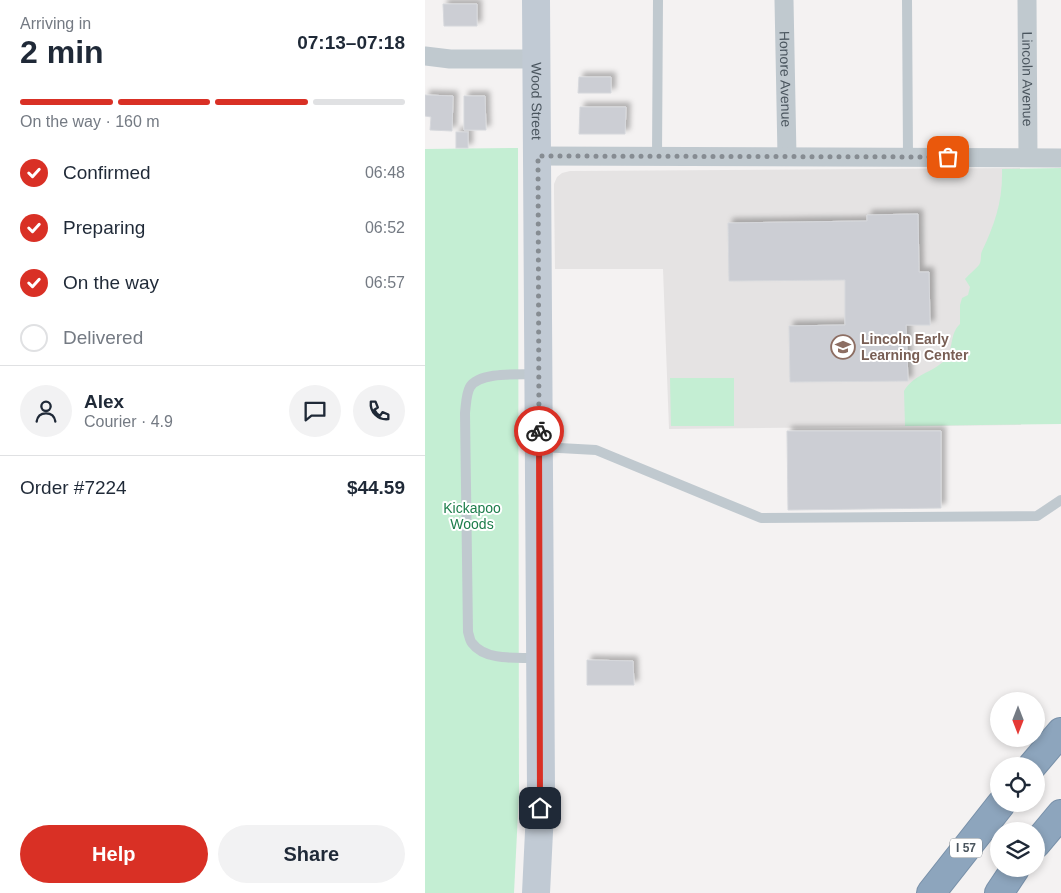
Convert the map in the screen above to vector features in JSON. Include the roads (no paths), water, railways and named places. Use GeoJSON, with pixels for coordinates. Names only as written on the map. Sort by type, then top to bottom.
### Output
{"type":"FeatureCollection","features":[{"type":"Feature","properties":{"kind":"highway"},"geometry":{"type":"LineString","coordinates":[[1040,757],[1061,732]]}},
{"type":"Feature","properties":{"kind":"highway","name":"I 57"},"geometry":{"type":"LineString","coordinates":[[931,893],[995,812]]}},
{"type":"Feature","properties":{"kind":"highway"},"geometry":{"type":"LineString","coordinates":[[1045,833],[1061,814]]}},
{"type":"Feature","properties":{"kind":"highway"},"geometry":{"type":"LineString","coordinates":[[999,893],[1010,877]]}},
{"type":"Feature","properties":{"kind":"main road","name":"Wood Street"},"geometry":{"type":"LineString","coordinates":[[536,0],[541,658],[541,791],[536,893]]}},
{"type":"Feature","properties":{"kind":"street","name":"Honore Avenue"},"geometry":{"type":"LineString","coordinates":[[784,0],[787,156]]}},
{"type":"Feature","properties":{"kind":"street","name":"Lincoln Avenue"},"geometry":{"type":"LineString","coordinates":[[1027,0],[1028,157]]}},
{"type":"Feature","properties":{"kind":"street"},"geometry":{"type":"LineString","coordinates":[[425,56],[450,58],[536,58]]}},
{"type":"Feature","properties":{"kind":"street"},"geometry":{"type":"LineString","coordinates":[[538,156],[1061,158]]}},
{"type":"Feature","properties":{"kind":"lane"},"geometry":{"type":"LineString","coordinates":[[657,156],[658,0]]}},
{"type":"Feature","properties":{"kind":"lane"},"geometry":{"type":"LineString","coordinates":[[907,0],[908,157]]}},
{"type":"Feature","properties":{"kind":"lane"},"geometry":{"type":"LineString","coordinates":[[539,374],[493,375],[481,378],[471,386],[465,413],[468,632],[472,643],[484,652],[500,657],[541,658]]}},
{"type":"Feature","properties":{"kind":"lane"},"geometry":{"type":"LineString","coordinates":[[539,447],[596,450],[761,518],[1037,516],[1061,500]]}},
{"type":"Feature","properties":{"kind":"place","name":"Lincoln Early Learning Center"},"geometry":{"type":"Point","coordinates":[843,347]}},
{"type":"Feature","properties":{"kind":"park label","name":"Kickapoo Woods"},"geometry":{"type":"Point","coordinates":[472,516]}}]}
